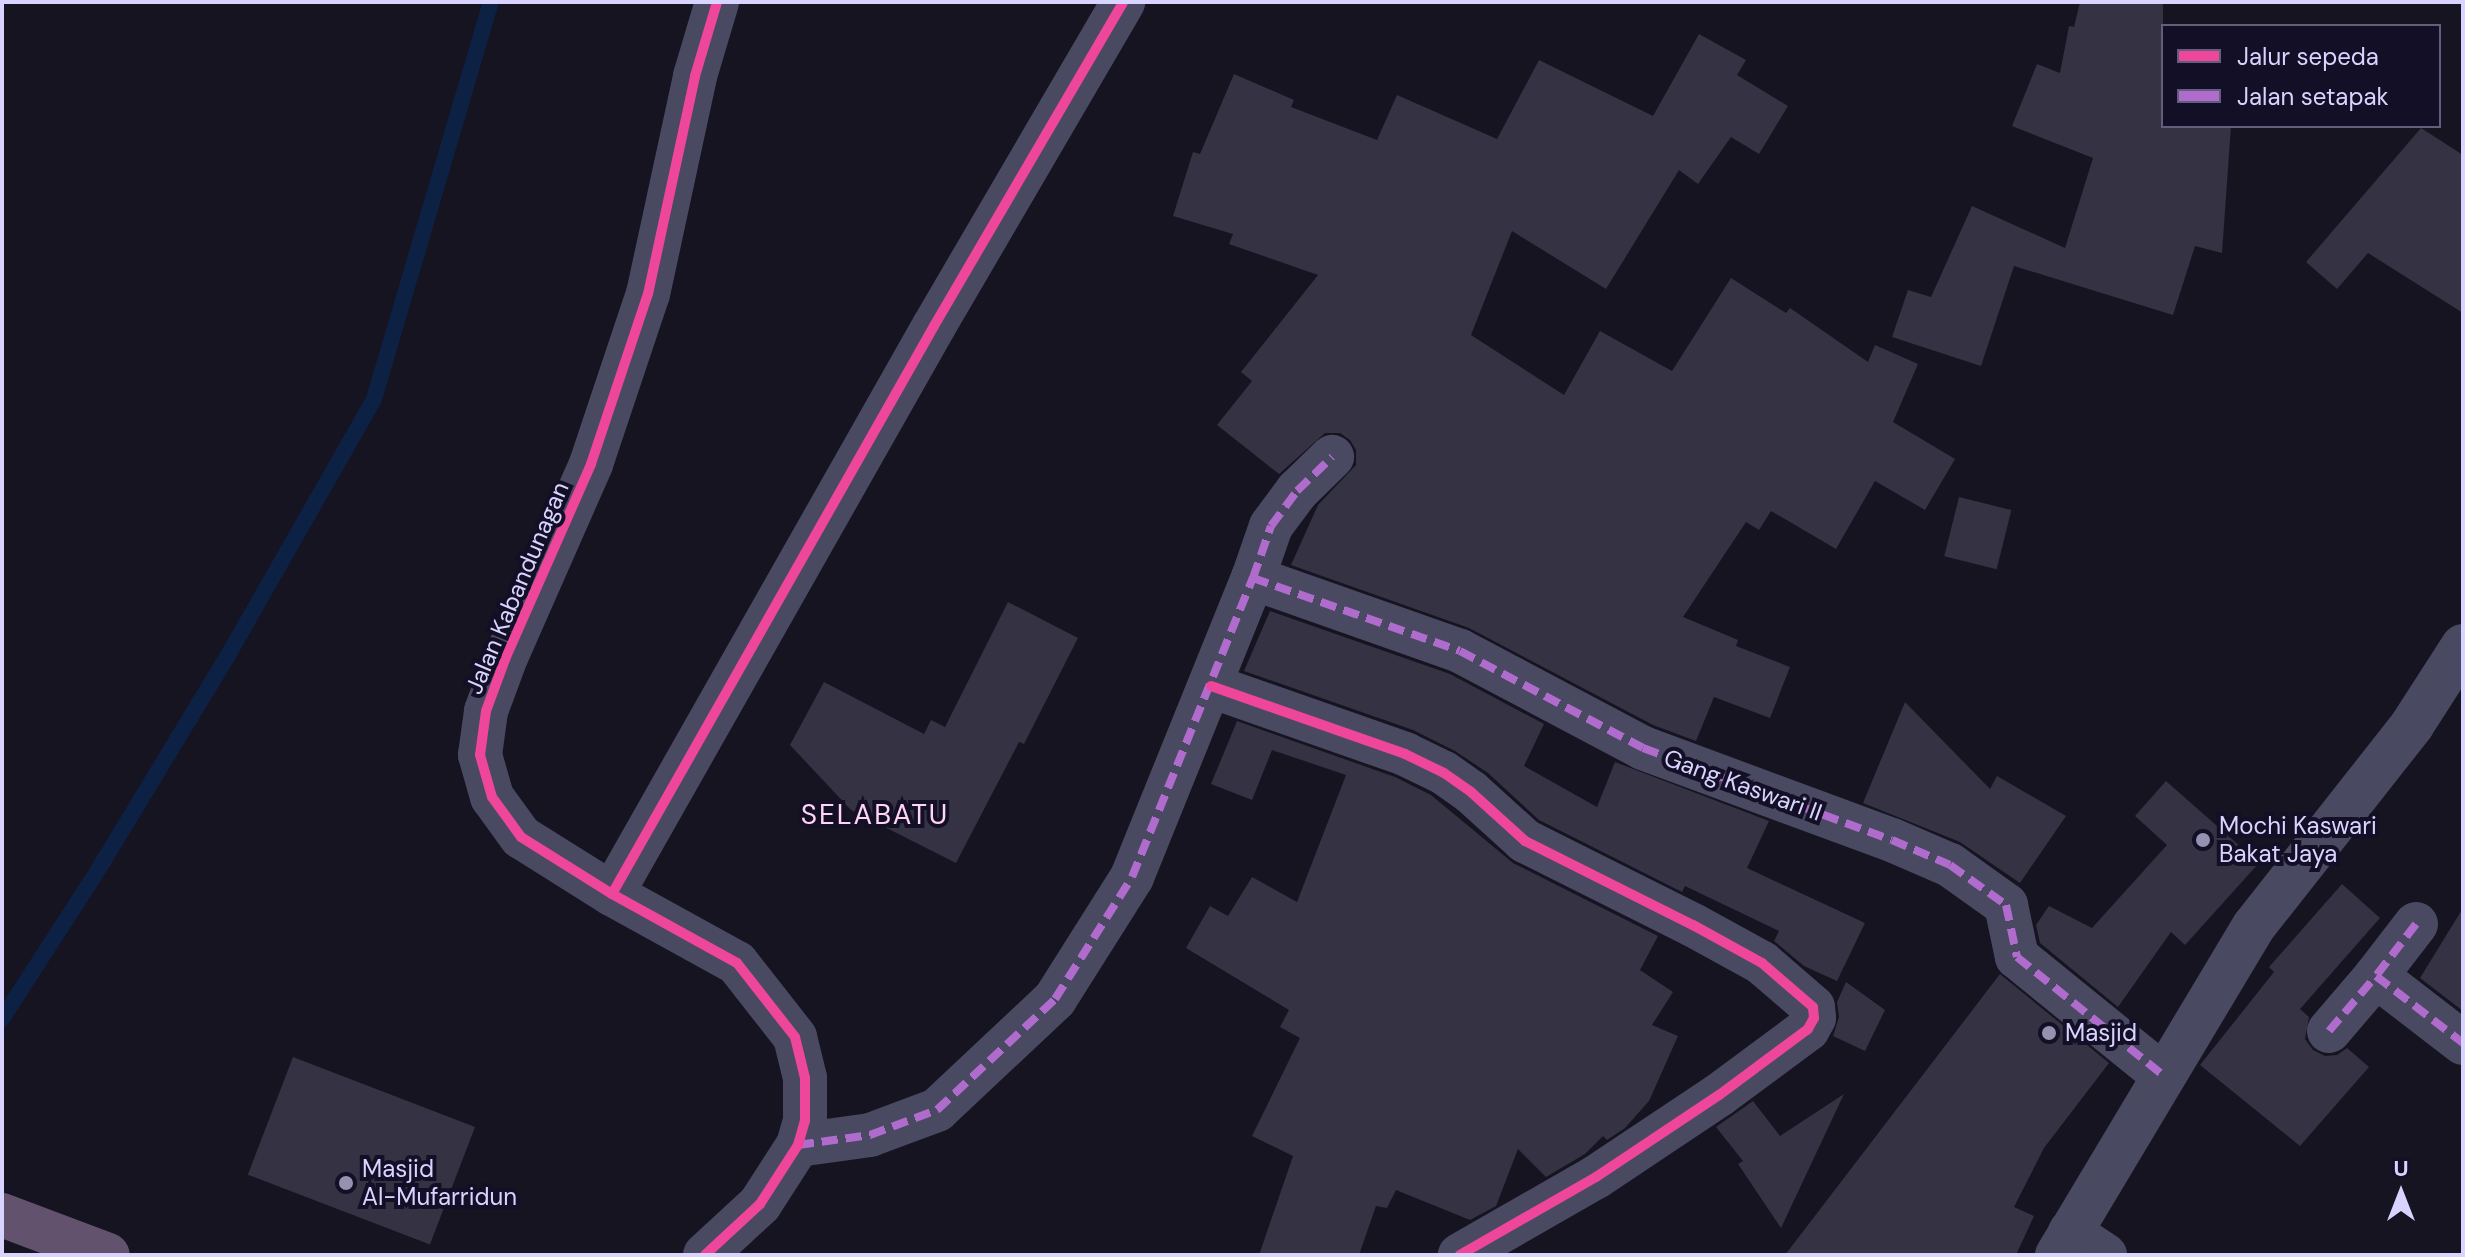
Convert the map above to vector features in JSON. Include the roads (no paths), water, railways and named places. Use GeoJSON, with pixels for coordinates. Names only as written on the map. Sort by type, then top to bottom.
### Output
{"type":"FeatureCollection","features":[{"type":"Feature","properties":{"kind":"highway"},"geometry":{"type":"LineString","coordinates":[[2,1215],[108,1255]]}},
{"type":"Feature","properties":{"kind":"street","name":"Jalan Kabandunagan"},"geometry":{"type":"LineString","coordinates":[[705,1255],[760,1204],[798,1145],[805,1121],[805,1078],[795,1037],[737,963],[612,894],[521,837],[492,797],[480,755],[486,711],[591,464],[648,294],[695,76],[717,2]]}},
{"type":"Feature","properties":{"kind":"street"},"geometry":{"type":"LineString","coordinates":[[612,894],[934,326],[1123,2]]}},
{"type":"Feature","properties":{"kind":"street"},"geometry":{"type":"LineString","coordinates":[[798,1145],[870,1135],[937,1110],[1055,999],[1132,877],[1211,686],[1271,526],[1282,509],[1332,457]]}},
{"type":"Feature","properties":{"kind":"street","name":"Gang Kaswari II"},"geometry":{"type":"LineString","coordinates":[[1253,578],[1460,651],[1643,748],[1892,840],[1950,865],[2006,905],[2017,957],[2164,1076]]}},
{"type":"Feature","properties":{"kind":"street"},"geometry":{"type":"LineString","coordinates":[[2078,1247],[2164,1076],[2254,926],[2412,725],[2463,646]]}},
{"type":"Feature","properties":{"kind":"street"},"geometry":{"type":"LineString","coordinates":[[1211,686],[1405,754],[1444,773],[1471,792],[1525,841],[1762,963],[1813,1007],[1814,1018],[1808,1029],[1719,1095],[1596,1177],[1460,1255]]}},
{"type":"Feature","properties":{"kind":"street"},"geometry":{"type":"LineString","coordinates":[[2329,1031],[2416,924]]}},
{"type":"Feature","properties":{"kind":"street"},"geometry":{"type":"LineString","coordinates":[[2376,976],[2463,1043]]}},
{"type":"Feature","properties":{"kind":"waterway"},"geometry":{"type":"LineString","coordinates":[[2,1019],[98,870],[227,657],[374,399],[491,2]]}},
{"type":"Feature","properties":{"kind":"place","name":"Mochi Kaswari Bakat Jaya"},"geometry":{"type":"Point","coordinates":[2203,840]}},
{"type":"Feature","properties":{"kind":"place","name":"Masjid"},"geometry":{"type":"Point","coordinates":[2049,1033]}},
{"type":"Feature","properties":{"kind":"place","name":"Masjid Al-Mufarridun"},"geometry":{"type":"Point","coordinates":[346,1183]}},
{"type":"Feature","properties":{"kind":"district","name":"SELABATU"},"geometry":{"type":"Point","coordinates":[875,815]}}]}
